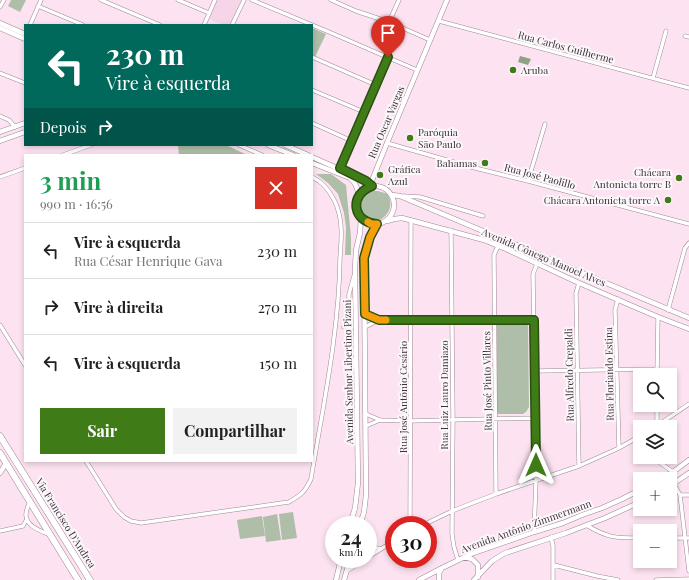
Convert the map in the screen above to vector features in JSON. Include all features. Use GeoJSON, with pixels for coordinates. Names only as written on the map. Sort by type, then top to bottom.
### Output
{"type":"FeatureCollection","features":[{"type":"Feature","properties":{"kind":"highway","name":"Via Francisco D'Andrea"},"geometry":{"type":"LineString","coordinates":[[0,436],[90,580]]}},
{"type":"Feature","properties":{"kind":"highway","name":"Via Francisco D'Andrea"},"geometry":{"type":"LineString","coordinates":[[0,454],[78,580]]}},
{"type":"Feature","properties":{"kind":"street"},"geometry":{"type":"LineString","coordinates":[[0,6],[4,0]]}},
{"type":"Feature","properties":{"kind":"street"},"geometry":{"type":"LineString","coordinates":[[30,24],[41,0]]}},
{"type":"Feature","properties":{"kind":"street"},"geometry":{"type":"LineString","coordinates":[[101,0],[158,24]]}},
{"type":"Feature","properties":{"kind":"street"},"geometry":{"type":"LineString","coordinates":[[178,0],[209,13]]}},
{"type":"Feature","properties":{"kind":"street"},"geometry":{"type":"LineString","coordinates":[[204,24],[215,0]]}},
{"type":"Feature","properties":{"kind":"street"},"geometry":{"type":"LineString","coordinates":[[233,24],[244,0]]}},
{"type":"Feature","properties":{"kind":"street"},"geometry":{"type":"LineString","coordinates":[[252,0],[310,24]]}},
{"type":"Feature","properties":{"kind":"street"},"geometry":{"type":"LineString","coordinates":[[331,0],[356,11],[389,22],[430,40]]}},
{"type":"Feature","properties":{"kind":"street"},"geometry":{"type":"LineString","coordinates":[[389,22],[399,0]]}},
{"type":"Feature","properties":{"kind":"street","name":"Rua Oscar Vargas"},"geometry":{"type":"LineString","coordinates":[[372,186],[372,181],[386,143],[448,0]]}},
{"type":"Feature","properties":{"kind":"street"},"geometry":{"type":"LineString","coordinates":[[38,6],[81,24]]}},
{"type":"Feature","properties":{"kind":"street","name":"Rua Carlos Guilherme"},"geometry":{"type":"LineString","coordinates":[[439,21],[689,88]]}},
{"type":"Feature","properties":{"kind":"street"},"geometry":{"type":"LineString","coordinates":[[0,23],[24,36]]}},
{"type":"Feature","properties":{"kind":"street"},"geometry":{"type":"LineString","coordinates":[[313,25],[417,70]]}},
{"type":"Feature","properties":{"kind":"street"},"geometry":{"type":"LineString","coordinates":[[0,28],[24,37]]}},
{"type":"Feature","properties":{"kind":"street"},"geometry":{"type":"LineString","coordinates":[[653,78],[666,31]]}},
{"type":"Feature","properties":{"kind":"street"},"geometry":{"type":"LineString","coordinates":[[313,57],[376,85]]}},
{"type":"Feature","properties":{"kind":"street"},"geometry":{"type":"LineString","coordinates":[[340,168],[388,57]]}},
{"type":"Feature","properties":{"kind":"street"},"geometry":{"type":"LineString","coordinates":[[0,73],[24,84]]}},
{"type":"Feature","properties":{"kind":"street"},"geometry":{"type":"LineString","coordinates":[[313,90],[364,112]]}},
{"type":"Feature","properties":{"kind":"street"},"geometry":{"type":"LineString","coordinates":[[0,116],[9,120],[14,127]]}},
{"type":"Feature","properties":{"kind":"street"},"geometry":{"type":"LineString","coordinates":[[0,132],[24,123]]}},
{"type":"Feature","properties":{"kind":"street"},"geometry":{"type":"LineString","coordinates":[[313,123],[352,141]]}},
{"type":"Feature","properties":{"kind":"street"},"geometry":{"type":"LineString","coordinates":[[528,181],[544,124]]}},
{"type":"Feature","properties":{"kind":"street"},"geometry":{"type":"LineString","coordinates":[[0,141],[24,132]]}},
{"type":"Feature","properties":{"kind":"street","name":"Rua José Paolillo"},"geometry":{"type":"LineString","coordinates":[[386,143],[471,167],[689,224]]}},
{"type":"Feature","properties":{"kind":"street"},"geometry":{"type":"LineString","coordinates":[[66,154],[88,146]]}},
{"type":"Feature","properties":{"kind":"street"},"geometry":{"type":"LineString","coordinates":[[241,146],[260,154]]}},
{"type":"Feature","properties":{"kind":"street"},"geometry":{"type":"LineString","coordinates":[[270,146],[290,154]]}},
{"type":"Feature","properties":{"kind":"street"},"geometry":{"type":"LineString","coordinates":[[287,146],[306,154]]}},
{"type":"Feature","properties":{"kind":"street"},"geometry":{"type":"LineString","coordinates":[[313,157],[340,168],[366,181],[372,186],[384,188],[388,191],[394,200],[394,212],[387,221],[382,223],[371,224],[366,222],[361,218],[356,207],[359,195],[362,191],[372,186]]}},
{"type":"Feature","properties":{"kind":"street"},"geometry":{"type":"LineString","coordinates":[[313,163],[350,178],[354,181],[359,195]]}},
{"type":"Feature","properties":{"kind":"street"},"geometry":{"type":"LineString","coordinates":[[0,177],[24,168]]}},
{"type":"Feature","properties":{"kind":"street"},"geometry":{"type":"LineString","coordinates":[[87,462],[116,509],[124,517],[131,521],[141,523],[289,502],[299,496],[306,489],[311,479],[336,326],[340,273],[341,223],[338,209],[331,195],[321,182],[313,178]]}},
{"type":"Feature","properties":{"kind":"street","name":"Avenida Cônego Manoel Alves"},"geometry":{"type":"LineString","coordinates":[[392,195],[400,196],[668,310],[689,317]]}},
{"type":"Feature","properties":{"kind":"street"},"geometry":{"type":"LineString","coordinates":[[400,196],[420,197],[483,216]]}},
{"type":"Feature","properties":{"kind":"street","name":"Avenida Senhor Libertino Pizani"},"geometry":{"type":"LineString","coordinates":[[353,516],[358,483],[356,250],[360,233],[361,218]]}},
{"type":"Feature","properties":{"kind":"street","name":"Avenida Cônego Manoel Alves"},"geometry":{"type":"LineString","coordinates":[[387,221],[402,218],[484,240],[579,283],[689,329]]}},
{"type":"Feature","properties":{"kind":"street","name":"Rua José Antônio Cesário"},"geometry":{"type":"LineString","coordinates":[[410,220],[410,516]]}},
{"type":"Feature","properties":{"kind":"street","name":"Avenida Senhor Libertino Pizani"},"geometry":{"type":"LineString","coordinates":[[363,516],[366,496],[364,258],[370,237],[377,224]]}},
{"type":"Feature","properties":{"kind":"street","name":"Rua Luiz Lauro Damiazo"},"geometry":{"type":"LineString","coordinates":[[451,230],[453,419],[452,534],[458,560]]}},
{"type":"Feature","properties":{"kind":"street"},"geometry":{"type":"LineString","coordinates":[[668,310],[685,248],[689,243]]}},
{"type":"Feature","properties":{"kind":"street","name":"Rua José Pinto Villares"},"geometry":{"type":"LineString","coordinates":[[496,494],[494,255],[498,246]]}},
{"type":"Feature","properties":{"kind":"street"},"geometry":{"type":"LineString","coordinates":[[534,532],[536,481],[533,274],[537,264]]}},
{"type":"Feature","properties":{"kind":"street"},"geometry":{"type":"LineString","coordinates":[[356,269],[349,294],[347,328],[348,348],[357,371]]}},
{"type":"Feature","properties":{"kind":"street","name":"Rua Alfredo Crepaldi"},"geometry":{"type":"LineString","coordinates":[[579,283],[576,293],[576,370],[579,466]]}},
{"type":"Feature","properties":{"kind":"street","name":"Rua Floriando Estina"},"geometry":{"type":"LineString","coordinates":[[618,299],[616,310],[619,448]]}},
{"type":"Feature","properties":{"kind":"street"},"geometry":{"type":"LineString","coordinates":[[365,314],[379,320],[534,320]]}},
{"type":"Feature","properties":{"kind":"street"},"geometry":{"type":"LineString","coordinates":[[657,368],[658,317]]}},
{"type":"Feature","properties":{"kind":"street"},"geometry":{"type":"LineString","coordinates":[[337,319],[342,319]]}},
{"type":"Feature","properties":{"kind":"street"},"geometry":{"type":"LineString","coordinates":[[365,326],[379,320]]}},
{"type":"Feature","properties":{"kind":"street"},"geometry":{"type":"LineString","coordinates":[[0,325],[24,363]]}},
{"type":"Feature","properties":{"kind":"street"},"geometry":{"type":"LineString","coordinates":[[336,326],[342,327]]}},
{"type":"Feature","properties":{"kind":"street"},"geometry":{"type":"LineString","coordinates":[[535,371],[633,369]]}},
{"type":"Feature","properties":{"kind":"street"},"geometry":{"type":"LineString","coordinates":[[666,420],[689,404]]}},
{"type":"Feature","properties":{"kind":"street"},"geometry":{"type":"LineString","coordinates":[[366,414],[380,420],[410,421],[535,418]]}},
{"type":"Feature","properties":{"kind":"street"},"geometry":{"type":"LineString","coordinates":[[366,426],[380,420]]}},
{"type":"Feature","properties":{"kind":"street"},"geometry":{"type":"LineString","coordinates":[[437,518],[496,494],[579,466],[633,440]]}},
{"type":"Feature","properties":{"kind":"street"},"geometry":{"type":"LineString","coordinates":[[662,464],[673,472],[689,460]]}},
{"type":"Feature","properties":{"kind":"street"},"geometry":{"type":"LineString","coordinates":[[0,474],[6,463]]}},
{"type":"Feature","properties":{"kind":"street"},"geometry":{"type":"LineString","coordinates":[[677,481],[689,473]]}},
{"type":"Feature","properties":{"kind":"street"},"geometry":{"type":"LineString","coordinates":[[677,491],[680,495],[687,538],[689,571]]}},
{"type":"Feature","properties":{"kind":"street","name":"Avenida Antônio Zimmermann"},"geometry":{"type":"LineString","coordinates":[[420,580],[471,554],[563,523],[602,508],[633,494]]}},
{"type":"Feature","properties":{"kind":"street"},"geometry":{"type":"LineString","coordinates":[[680,495],[689,495]]}},
{"type":"Feature","properties":{"kind":"street"},"geometry":{"type":"LineString","coordinates":[[0,531],[23,526],[30,502]]}},
{"type":"Feature","properties":{"kind":"street","name":"Avenida Antônio Zimmermann"},"geometry":{"type":"LineString","coordinates":[[474,580],[478,578],[492,561],[505,553],[566,533],[633,505]]}},
{"type":"Feature","properties":{"kind":"street"},"geometry":{"type":"LineString","coordinates":[[26,519],[37,529],[50,536]]}},
{"type":"Feature","properties":{"kind":"street"},"geometry":{"type":"LineString","coordinates":[[586,525],[608,536],[633,538]]}},
{"type":"Feature","properties":{"kind":"street"},"geometry":{"type":"LineString","coordinates":[[551,537],[553,546],[554,580]]}},
{"type":"Feature","properties":{"kind":"street"},"geometry":{"type":"LineString","coordinates":[[377,551],[385,547]]}},
{"type":"Feature","properties":{"kind":"street"},"geometry":{"type":"LineString","coordinates":[[377,548],[381,549]]}},
{"type":"Feature","properties":{"kind":"street"},"geometry":{"type":"LineString","coordinates":[[464,557],[472,559],[478,565],[478,578]]}},
{"type":"Feature","properties":{"kind":"street"},"geometry":{"type":"LineString","coordinates":[[554,565],[618,580]]}},
{"type":"Feature","properties":{"kind":"street"},"geometry":{"type":"LineString","coordinates":[[336,580],[339,568]]}},
{"type":"Feature","properties":{"kind":"street"},"geometry":{"type":"LineString","coordinates":[[344,580],[348,568]]}},
{"type":"Feature","properties":{"kind":"street"},"geometry":{"type":"LineString","coordinates":[[347,572],[353,568]]}},
{"type":"Feature","properties":{"kind":"street"},"geometry":{"type":"LineString","coordinates":[[439,580],[439,573],[442,568]]}},
{"type":"Feature","properties":{"kind":"street"},"geometry":{"type":"LineString","coordinates":[[656,580],[689,579]]}},
{"type":"Feature","properties":{"kind":"shaded area"},"geometry":{"type":"Polygon","coordinates":[[[11,0],[26,0],[20,12],[8,6],[11,0]]]}},
{"type":"Feature","properties":{"kind":"shaded area"},"geometry":{"type":"Polygon","coordinates":[[[217,0],[241,0],[230,24],[222,24],[209,19],[217,0]]]}},
{"type":"Feature","properties":{"kind":"shaded area"},"geometry":{"type":"Polygon","coordinates":[[[313,28],[326,34],[315,57],[313,56],[313,28]]]}},
{"type":"Feature","properties":{"kind":"shaded area"},"geometry":{"type":"Polygon","coordinates":[[[520,56],[531,59],[528,65],[518,62],[520,56]]]}},
{"type":"Feature","properties":{"kind":"shaded area"},"geometry":{"type":"Polygon","coordinates":[[[178,146],[228,146],[245,154],[179,154],[178,146]]]}},
{"type":"Feature","properties":{"kind":"shaded area"},"geometry":{"type":"Polygon","coordinates":[[[316,174],[331,174],[346,185],[351,237],[351,255],[345,255],[346,227],[344,213],[338,194],[328,183],[316,174]]]}},
{"type":"Feature","properties":{"kind":"shaded area"},"geometry":{"type":"Polygon","coordinates":[[[373,191],[388,194],[390,205],[386,215],[378,221],[371,222],[360,214],[358,207],[359,201],[364,195],[373,191]]]}},
{"type":"Feature","properties":{"kind":"shaded area"},"geometry":{"type":"Polygon","coordinates":[[[497,322],[523,322],[528,326],[529,407],[523,414],[498,414],[497,412],[497,322]]]}},
{"type":"Feature","properties":{"kind":"shaded area"},"geometry":{"type":"Polygon","coordinates":[[[293,512],[297,538],[282,540],[279,514],[293,512]]]}},
{"type":"Feature","properties":{"kind":"shaded area"},"geometry":{"type":"Polygon","coordinates":[[[277,514],[281,540],[266,542],[263,517],[277,514]]]}},
{"type":"Feature","properties":{"kind":"shaded area"},"geometry":{"type":"Polygon","coordinates":[[[262,516],[265,536],[240,539],[237,520],[262,516]]]}},
{"type":"Feature","properties":{"kind":"tunnel"},"geometry":{"type":"LineString","coordinates":[[342,319],[347,320]]}},
{"type":"Feature","properties":{"kind":"tunnel"},"geometry":{"type":"LineString","coordinates":[[341,327],[346,328]]}},
{"type":"Feature","properties":{"kind":"slow traffic"},"geometry":{"type":"LineString","coordinates":[[368,222],[371,224],[377,224],[370,237],[364,258],[365,314],[379,320],[386,320]]}},
{"type":"Feature","properties":{"kind":"place","name":"Aruba"},"geometry":{"type":"Point","coordinates":[513,70]}},
{"type":"Feature","properties":{"kind":"place","name":"Paróquia São Paulo"},"geometry":{"type":"Point","coordinates":[410,138]}},
{"type":"Feature","properties":{"kind":"place","name":"Bahamas"},"geometry":{"type":"Point","coordinates":[485,163]}},
{"type":"Feature","properties":{"kind":"place","name":"Gráfica Azul"},"geometry":{"type":"Point","coordinates":[380,175]}},
{"type":"Feature","properties":{"kind":"place","name":"Chácara Antonieta torre B"},"geometry":{"type":"Point","coordinates":[679,178]}},
{"type":"Feature","properties":{"kind":"place","name":"Chácara Antonieta torre A"},"geometry":{"type":"Point","coordinates":[668,200]}},
{"type":"Feature","properties":{"kind":"route"},"geometry":{"type":"LineString","coordinates":[[388,57],[340,168],[366,181],[372,186],[362,191],[359,195],[356,207],[361,218],[371,224],[377,224],[370,237],[364,258],[365,314],[379,320],[534,320],[536,465]]}}]}
